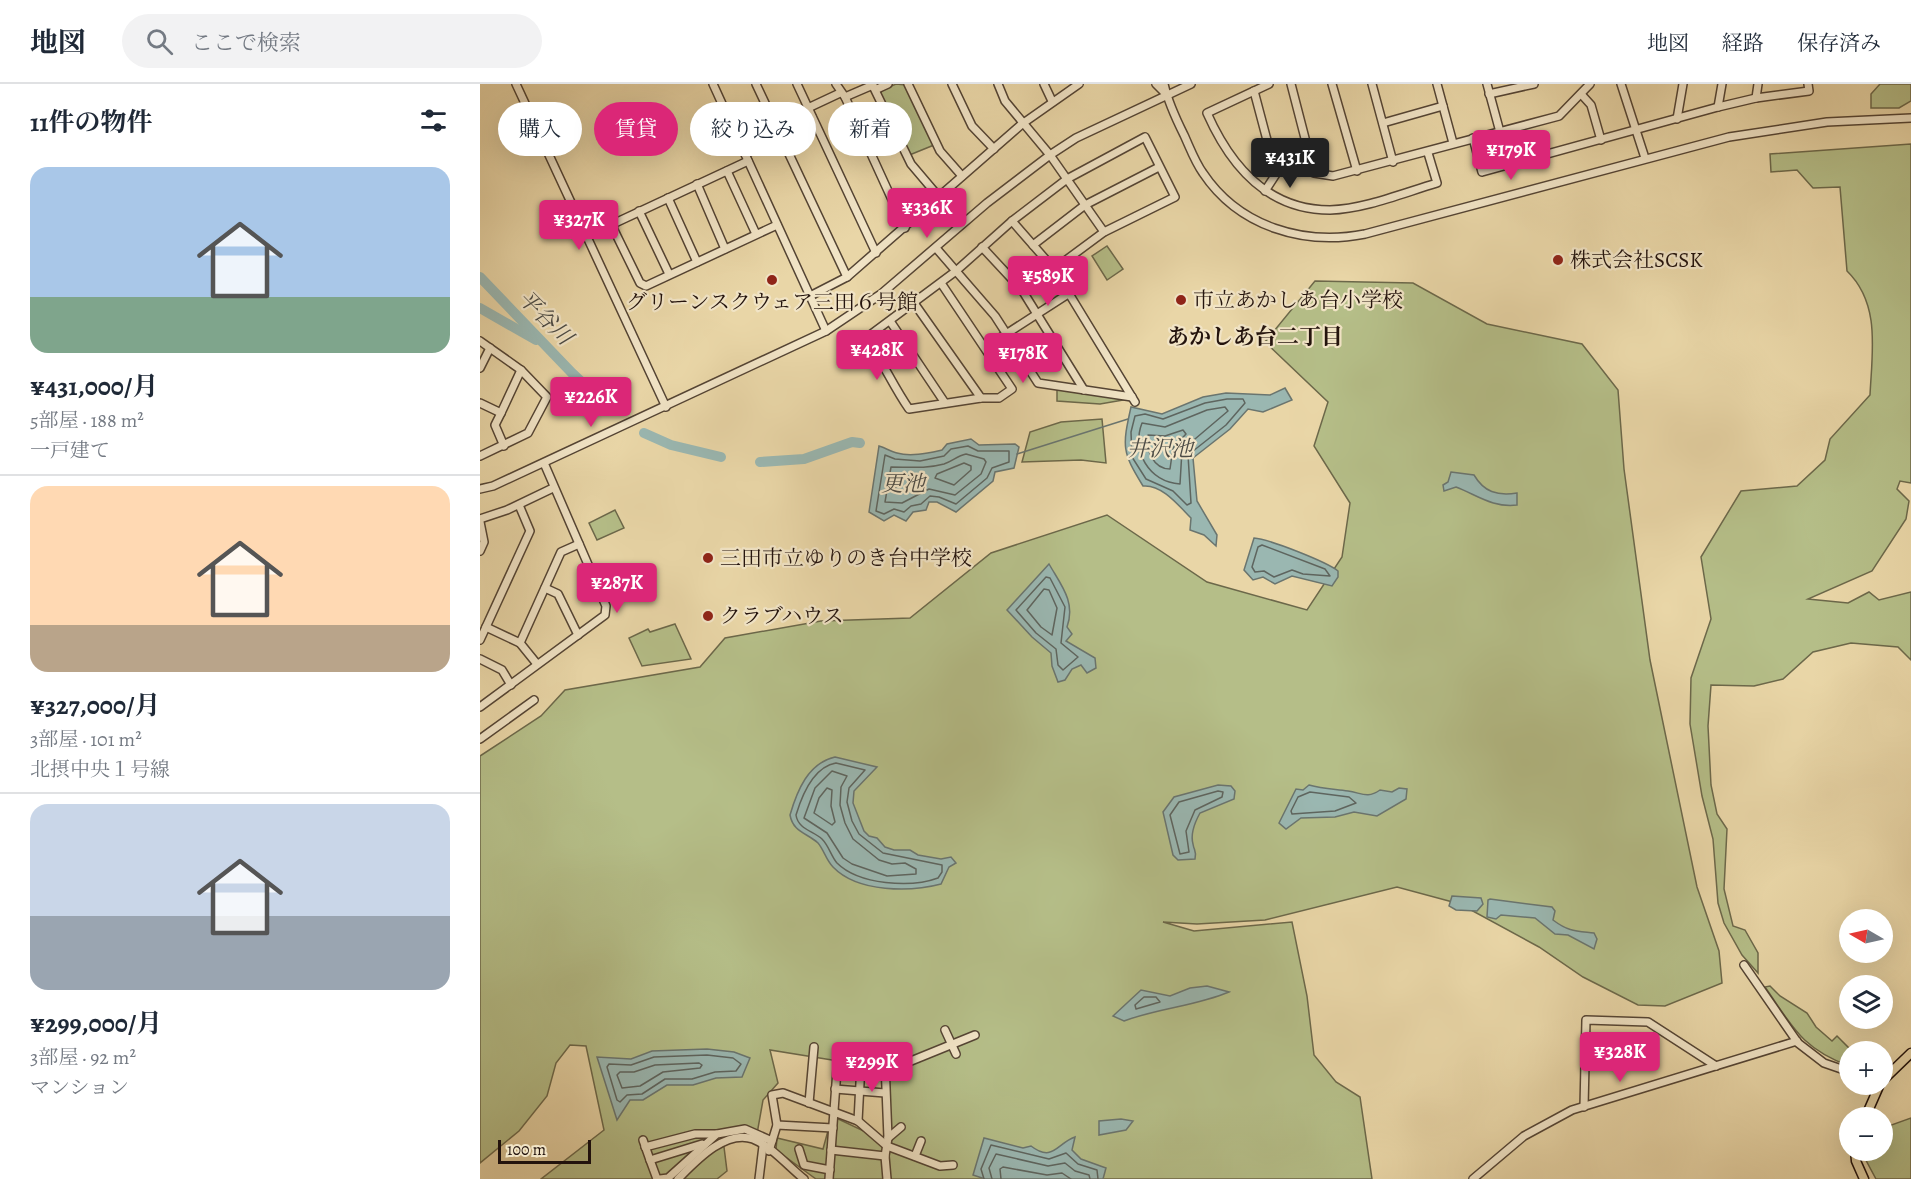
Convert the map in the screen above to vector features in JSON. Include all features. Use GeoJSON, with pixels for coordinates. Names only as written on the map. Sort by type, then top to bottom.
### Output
{"type":"FeatureCollection","features":[{"type":"Feature","properties":{"kind":"main road"},"geometry":{"type":"LineString","coordinates":[[1893,1071],[1911,1053]]}},
{"type":"Feature","properties":{"kind":"main road"},"geometry":{"type":"LineString","coordinates":[[1856,1161],[1864,1179]]}},
{"type":"Feature","properties":{"kind":"street"},"geometry":{"type":"LineString","coordinates":[[516,84],[666,406]]}},
{"type":"Feature","properties":{"kind":"street"},"geometry":{"type":"LineString","coordinates":[[713,84],[826,331]]}},
{"type":"Feature","properties":{"kind":"street"},"geometry":{"type":"LineString","coordinates":[[756,84],[764,102]]}},
{"type":"Feature","properties":{"kind":"street"},"geometry":{"type":"LineString","coordinates":[[797,84],[805,102]]}},
{"type":"Feature","properties":{"kind":"street"},"geometry":{"type":"LineString","coordinates":[[836,84],[905,228]]}},
{"type":"Feature","properties":{"kind":"street"},"geometry":{"type":"LineString","coordinates":[[816,105],[843,95],[888,84]]}},
{"type":"Feature","properties":{"kind":"street"},"geometry":{"type":"LineString","coordinates":[[909,84],[940,151],[962,176]]}},
{"type":"Feature","properties":{"kind":"street"},"geometry":{"type":"LineString","coordinates":[[952,84],[972,126],[994,149]]}},
{"type":"Feature","properties":{"kind":"street"},"geometry":{"type":"LineString","coordinates":[[998,84],[1005,101],[1050,155],[1104,232]]}},
{"type":"Feature","properties":{"kind":"street"},"geometry":{"type":"LineString","coordinates":[[1044,84],[1052,101]]}},
{"type":"Feature","properties":{"kind":"street"},"geometry":{"type":"LineString","coordinates":[[810,296],[847,277],[1022,123],[1079,84]]}},
{"type":"Feature","properties":{"kind":"street"},"geometry":{"type":"LineString","coordinates":[[1156,84],[1167,95]]}},
{"type":"Feature","properties":{"kind":"street"},"geometry":{"type":"LineString","coordinates":[[1164,84],[1202,172],[1213,186],[1242,212],[1257,221],[1302,237],[1334,239],[1365,234],[1729,137],[1827,122],[1911,118]]}},
{"type":"Feature","properties":{"kind":"street"},"geometry":{"type":"LineString","coordinates":[[480,489],[544,463],[826,331],[881,294],[995,197],[1050,155],[1076,138],[1191,84]]}},
{"type":"Feature","properties":{"kind":"street"},"geometry":{"type":"LineString","coordinates":[[1269,84],[1207,113],[1229,157],[1265,191],[1291,203],[1330,210],[1359,205],[1437,183],[1428,153]]}},
{"type":"Feature","properties":{"kind":"street"},"geometry":{"type":"LineString","coordinates":[[1291,84],[1314,174],[1333,176],[1428,153],[1453,143],[1559,116],[1590,84]]}},
{"type":"Feature","properties":{"kind":"street"},"geometry":{"type":"LineString","coordinates":[[1332,84],[1357,171]]}},
{"type":"Feature","properties":{"kind":"street"},"geometry":{"type":"LineString","coordinates":[[1371,84],[1393,162]]}},
{"type":"Feature","properties":{"kind":"street"},"geometry":{"type":"LineString","coordinates":[[1437,84],[1453,143]]}},
{"type":"Feature","properties":{"kind":"street"},"geometry":{"type":"LineString","coordinates":[[1487,84],[1500,132]]}},
{"type":"Feature","properties":{"kind":"street"},"geometry":{"type":"LineString","coordinates":[[1490,94],[1534,84]]}},
{"type":"Feature","properties":{"kind":"street"},"geometry":{"type":"LineString","coordinates":[[1621,84],[1645,158]]}},
{"type":"Feature","properties":{"kind":"street"},"geometry":{"type":"LineString","coordinates":[[1677,119],[1683,84]]}},
{"type":"Feature","properties":{"kind":"street"},"geometry":{"type":"LineString","coordinates":[[1718,107],[1722,84]]}},
{"type":"Feature","properties":{"kind":"street"},"geometry":{"type":"LineString","coordinates":[[1756,98],[1758,84]]}},
{"type":"Feature","properties":{"kind":"street"},"geometry":{"type":"LineString","coordinates":[[1473,138],[1482,172],[1718,107],[1756,98],[1809,91],[1808,84]]}},
{"type":"Feature","properties":{"kind":"street"},"geometry":{"type":"LineString","coordinates":[[874,86],[911,164],[939,197]]}},
{"type":"Feature","properties":{"kind":"street"},"geometry":{"type":"LineString","coordinates":[[1254,91],[1276,174],[1265,191]]}},
{"type":"Feature","properties":{"kind":"street"},"geometry":{"type":"LineString","coordinates":[[1581,94],[1591,105],[1601,140]]}},
{"type":"Feature","properties":{"kind":"street"},"geometry":{"type":"LineString","coordinates":[[1383,123],[1443,106]]}},
{"type":"Feature","properties":{"kind":"street"},"geometry":{"type":"LineString","coordinates":[[816,123],[876,253]]}},
{"type":"Feature","properties":{"kind":"street"},"geometry":{"type":"LineString","coordinates":[[941,283],[1012,389],[999,398],[981,398],[909,410],[890,380],[887,368],[866,338],[890,321],[914,303],[941,283],[956,272],[1012,221],[1067,179],[1145,137],[1175,197],[1104,232],[1054,269]]}},
{"type":"Feature","properties":{"kind":"street"},"geometry":{"type":"LineString","coordinates":[[750,156],[727,171],[615,223],[613,228],[640,283],[646,286],[777,225]]}},
{"type":"Feature","properties":{"kind":"street"},"geometry":{"type":"LineString","coordinates":[[789,156],[847,277]]}},
{"type":"Feature","properties":{"kind":"street"},"geometry":{"type":"LineString","coordinates":[[1033,244],[1085,205],[1159,167]]}},
{"type":"Feature","properties":{"kind":"street"},"geometry":{"type":"LineString","coordinates":[[727,171],[756,234]]}},
{"type":"Feature","properties":{"kind":"street"},"geometry":{"type":"LineString","coordinates":[[697,184],[725,249]]}},
{"type":"Feature","properties":{"kind":"street"},"geometry":{"type":"LineString","coordinates":[[668,198],[697,262]]}},
{"type":"Feature","properties":{"kind":"street"},"geometry":{"type":"LineString","coordinates":[[639,211],[669,274]]}},
{"type":"Feature","properties":{"kind":"street"},"geometry":{"type":"LineString","coordinates":[[936,248],[995,316],[1038,383],[1134,399],[1054,269],[1012,221]]}},
{"type":"Feature","properties":{"kind":"street"},"geometry":{"type":"LineString","coordinates":[[982,248],[1022,290],[1084,390]]}},
{"type":"Feature","properties":{"kind":"street"},"geometry":{"type":"LineString","coordinates":[[986,347],[1068,294]]}},
{"type":"Feature","properties":{"kind":"street"},"geometry":{"type":"LineString","coordinates":[[914,303],[981,398]]}},
{"type":"Feature","properties":{"kind":"street"},"geometry":{"type":"LineString","coordinates":[[890,321],[945,403]]}},
{"type":"Feature","properties":{"kind":"street"},"geometry":{"type":"LineString","coordinates":[[480,341],[521,370],[546,397],[528,433],[480,456]]}},
{"type":"Feature","properties":{"kind":"street"},"geometry":{"type":"LineString","coordinates":[[480,368],[490,348]]}},
{"type":"Feature","properties":{"kind":"street"},"geometry":{"type":"LineString","coordinates":[[504,446],[495,425],[521,370]]}},
{"type":"Feature","properties":{"kind":"street"},"geometry":{"type":"LineString","coordinates":[[480,403],[501,413]]}},
{"type":"Feature","properties":{"kind":"street"},"geometry":{"type":"LineString","coordinates":[[480,707],[604,615],[606,606],[544,463]]}},
{"type":"Feature","properties":{"kind":"street"},"geometry":{"type":"LineString","coordinates":[[480,551],[484,542],[480,520],[519,505],[553,488]]}},
{"type":"Feature","properties":{"kind":"street"},"geometry":{"type":"LineString","coordinates":[[480,640],[530,531],[519,505]]}},
{"type":"Feature","properties":{"kind":"street"},"geometry":{"type":"LineString","coordinates":[[520,643],[561,552],[579,544]]}},
{"type":"Feature","properties":{"kind":"street"},"geometry":{"type":"LineString","coordinates":[[545,588],[558,594],[578,635]]}},
{"type":"Feature","properties":{"kind":"street"},"geometry":{"type":"LineString","coordinates":[[486,627],[520,643],[537,664]]}},
{"type":"Feature","properties":{"kind":"street"},"geometry":{"type":"LineString","coordinates":[[480,659],[502,669],[511,684]]}},
{"type":"Feature","properties":{"kind":"street"},"geometry":{"type":"LineString","coordinates":[[480,739],[534,700]]}},
{"type":"Feature","properties":{"kind":"street"},"geometry":{"type":"LineString","coordinates":[[1744,965],[1797,1041],[1824,1063],[1839,1068]]}},
{"type":"Feature","properties":{"kind":"street"},"geometry":{"type":"LineString","coordinates":[[1584,1107],[1586,1020],[1647,1022],[1716,1066]]}},
{"type":"Feature","properties":{"kind":"street"},"geometry":{"type":"LineString","coordinates":[[945,1030],[956,1054]]}},
{"type":"Feature","properties":{"kind":"street"},"geometry":{"type":"LineString","coordinates":[[829,1179],[838,1056],[847,1065],[885,1063],[904,1058],[911,1061],[975,1035]]}},
{"type":"Feature","properties":{"kind":"street"},"geometry":{"type":"LineString","coordinates":[[1473,1179],[1533,1130],[1584,1107],[1797,1041]]}},
{"type":"Feature","properties":{"kind":"street"},"geometry":{"type":"LineString","coordinates":[[809,1103],[814,1047]]}},
{"type":"Feature","properties":{"kind":"street"},"geometry":{"type":"LineString","coordinates":[[885,1063],[887,1179]]}},
{"type":"Feature","properties":{"kind":"street"},"geometry":{"type":"LineString","coordinates":[[858,1121],[861,1064]]}},
{"type":"Feature","properties":{"kind":"street"},"geometry":{"type":"LineString","coordinates":[[835,1089],[885,1093]]}},
{"type":"Feature","properties":{"kind":"street"},"geometry":{"type":"LineString","coordinates":[[759,1179],[766,1148],[772,1141],[777,1125],[772,1095],[783,1093],[858,1121],[888,1142],[915,1156],[940,1166],[953,1165]]}},
{"type":"Feature","properties":{"kind":"street"},"geometry":{"type":"LineString","coordinates":[[885,1110],[894,1111]]}},
{"type":"Feature","properties":{"kind":"street"},"geometry":{"type":"LineString","coordinates":[[777,1125],[833,1128]]}},
{"type":"Feature","properties":{"kind":"street"},"geometry":{"type":"LineString","coordinates":[[888,1142],[901,1127]]}},
{"type":"Feature","properties":{"kind":"street"},"geometry":{"type":"LineString","coordinates":[[717,1134],[704,1143],[668,1178],[658,1179],[644,1143],[695,1134],[717,1134],[745,1129],[772,1141]]}},
{"type":"Feature","properties":{"kind":"street"},"geometry":{"type":"LineString","coordinates":[[678,1179],[720,1144],[730,1139],[754,1139],[804,1179]]}},
{"type":"Feature","properties":{"kind":"street"},"geometry":{"type":"LineString","coordinates":[[915,1156],[921,1141]]}},
{"type":"Feature","properties":{"kind":"street"},"geometry":{"type":"LineString","coordinates":[[650,1160],[704,1143]]}},
{"type":"Feature","properties":{"kind":"street"},"geometry":{"type":"LineString","coordinates":[[799,1149],[804,1166],[830,1170]]}},
{"type":"Feature","properties":{"kind":"street"},"geometry":{"type":"LineString","coordinates":[[831,1150],[885,1156]]}},
{"type":"Feature","properties":{"kind":"street"},"geometry":{"type":"LineString","coordinates":[[675,1153],[679,1166]]}},
{"type":"Feature","properties":{"kind":"green space"},"geometry":{"type":"Polygon","coordinates":[[[896,84],[906,85],[934,145],[912,154],[912,102],[883,102],[880,96],[882,90],[896,84]]]}},
{"type":"Feature","properties":{"kind":"green space"},"geometry":{"type":"Polygon","coordinates":[[[1880,84],[1911,84],[1911,101],[1899,108],[1871,108],[1871,94],[1880,84]]]}},
{"type":"Feature","properties":{"kind":"green space"},"geometry":{"type":"Polygon","coordinates":[[[1911,144],[1911,483],[1900,481],[1897,489],[1909,501],[1906,519],[1872,571],[1808,599],[1848,603],[1869,592],[1879,600],[1911,592],[1911,660],[1898,647],[1851,643],[1813,652],[1783,679],[1754,686],[1711,685],[1708,726],[1711,785],[1717,814],[1727,829],[1724,889],[1733,926],[1745,930],[1758,953],[1758,973],[1742,955],[1724,923],[1718,903],[1713,839],[1702,796],[1690,724],[1691,678],[1711,619],[1701,557],[1741,491],[1797,486],[1825,460],[1830,439],[1870,395],[1873,346],[1870,313],[1865,298],[1858,284],[1847,271],[1840,187],[1813,188],[1797,170],[1771,172],[1770,154],[1911,144]]]}},
{"type":"Feature","properties":{"kind":"green space"},"geometry":{"type":"Polygon","coordinates":[[[1107,246],[1123,269],[1107,280],[1092,256],[1107,246]]]}},
{"type":"Feature","properties":{"kind":"green space"},"geometry":{"type":"Polygon","coordinates":[[[1315,281],[1413,283],[1487,324],[1582,344],[1618,390],[1624,469],[1650,660],[1697,887],[1719,951],[1722,983],[1665,1006],[1638,1005],[1583,977],[1539,947],[1460,904],[1397,887],[1265,920],[1197,924],[1163,922],[1194,931],[1292,922],[1307,996],[1314,1055],[1336,1082],[1360,1097],[1372,1179],[816,1179],[776,1150],[777,1138],[823,1149],[832,1116],[887,1142],[890,1058],[832,1060],[770,1050],[778,1083],[763,1100],[757,1134],[722,1131],[727,1171],[717,1179],[541,1179],[604,1130],[586,1046],[570,1045],[556,1063],[547,1096],[519,1131],[480,1163],[480,756],[541,716],[565,690],[700,667],[725,638],[821,621],[910,618],[991,553],[1107,515],[1207,582],[1307,610],[1342,557],[1350,503],[1314,446],[1328,402],[1265,342],[1315,281]]]}},
{"type":"Feature","properties":{"kind":"green space"},"geometry":{"type":"Polygon","coordinates":[[[1057,389],[1129,399],[1100,404],[1057,401],[1057,389]]]}},
{"type":"Feature","properties":{"kind":"green space"},"geometry":{"type":"Polygon","coordinates":[[[1102,419],[1106,463],[1081,460],[1022,462],[1030,432],[1061,422],[1102,419]]]}},
{"type":"Feature","properties":{"kind":"green space"},"geometry":{"type":"Polygon","coordinates":[[[615,510],[624,528],[597,540],[589,523],[615,510]]]}},
{"type":"Feature","properties":{"kind":"green space"},"geometry":{"type":"Polygon","coordinates":[[[675,624],[691,659],[642,666],[629,638],[648,629],[650,632],[675,624]]]}},
{"type":"Feature","properties":{"kind":"green space"},"geometry":{"type":"Polygon","coordinates":[[[1770,986],[1780,996],[1807,1013],[1816,1027],[1832,1041],[1837,1036],[1842,1041],[1839,1041],[1839,1062],[1820,1052],[1800,1035],[1765,987],[1770,986]]]}},
{"type":"Feature","properties":{"kind":"green space"},"geometry":{"type":"Polygon","coordinates":[[[1911,1118],[1911,1179],[1876,1179],[1866,1161],[1893,1161],[1893,1124],[1911,1118]]]}},
{"type":"Feature","properties":{"kind":"water","name":"井沢池"},"geometry":{"type":"Polygon","coordinates":[[[1285,388],[1292,400],[1263,412],[1248,409],[1230,429],[1193,458],[1197,501],[1217,535],[1216,546],[1204,535],[1190,530],[1191,518],[1170,497],[1157,488],[1143,486],[1131,465],[1126,449],[1126,431],[1131,407],[1162,414],[1203,397],[1226,393],[1270,395],[1285,388]]]}},
{"type":"Feature","properties":{"kind":"water","name":"更池"},"geometry":{"type":"Polygon","coordinates":[[[971,439],[979,445],[1015,444],[1019,447],[1014,468],[995,472],[993,481],[956,512],[937,502],[929,502],[926,510],[913,512],[906,521],[894,515],[884,521],[869,512],[879,446],[902,454],[914,455],[942,450],[947,444],[971,439]]]}},
{"type":"Feature","properties":{"kind":"water"},"geometry":{"type":"Polygon","coordinates":[[[1451,472],[1474,475],[1492,492],[1517,493],[1517,505],[1493,503],[1456,487],[1444,491],[1443,485],[1448,482],[1451,472]]]}},
{"type":"Feature","properties":{"kind":"water"},"geometry":{"type":"Polygon","coordinates":[[[1254,538],[1322,562],[1338,571],[1338,577],[1332,586],[1292,576],[1275,584],[1263,577],[1253,580],[1244,570],[1254,538]]]}},
{"type":"Feature","properties":{"kind":"water"},"geometry":{"type":"Polygon","coordinates":[[[1049,564],[1066,594],[1070,610],[1067,627],[1072,634],[1066,641],[1095,658],[1096,668],[1087,673],[1081,665],[1072,669],[1065,680],[1058,682],[1052,666],[1051,653],[1032,637],[1007,610],[1049,564]]]}},
{"type":"Feature","properties":{"kind":"water"},"geometry":{"type":"Polygon","coordinates":[[[835,757],[877,767],[854,791],[853,803],[864,831],[869,836],[877,838],[885,847],[894,850],[910,850],[918,855],[941,859],[951,857],[956,863],[949,867],[941,884],[900,889],[856,882],[833,867],[818,843],[794,825],[790,815],[805,779],[818,765],[835,757]]]}},
{"type":"Feature","properties":{"kind":"water"},"geometry":{"type":"Polygon","coordinates":[[[1218,785],[1231,786],[1235,791],[1234,799],[1200,813],[1192,836],[1195,859],[1178,860],[1173,855],[1163,812],[1174,797],[1218,785]]]}},
{"type":"Feature","properties":{"kind":"water"},"geometry":{"type":"Polygon","coordinates":[[[1309,785],[1364,795],[1380,790],[1392,792],[1399,788],[1407,789],[1406,799],[1377,816],[1354,812],[1335,817],[1301,818],[1286,829],[1279,823],[1296,789],[1303,790],[1309,785]]]}},
{"type":"Feature","properties":{"kind":"water"},"geometry":{"type":"Polygon","coordinates":[[[1452,896],[1481,898],[1483,904],[1477,911],[1456,910],[1449,906],[1452,896]]]}},
{"type":"Feature","properties":{"kind":"water"},"geometry":{"type":"Polygon","coordinates":[[[1488,900],[1552,907],[1555,911],[1553,920],[1559,924],[1573,930],[1594,933],[1597,939],[1594,949],[1568,935],[1555,934],[1535,918],[1501,915],[1496,919],[1487,917],[1488,900]]]}},
{"type":"Feature","properties":{"kind":"water"},"geometry":{"type":"Polygon","coordinates":[[[1207,986],[1229,992],[1124,1021],[1113,1016],[1141,990],[1170,996],[1190,988],[1207,986]]]}},
{"type":"Feature","properties":{"kind":"water"},"geometry":{"type":"Polygon","coordinates":[[[707,1049],[734,1052],[750,1058],[742,1077],[716,1078],[693,1085],[667,1085],[643,1100],[630,1100],[617,1120],[597,1057],[631,1059],[652,1051],[707,1049]]]}},
{"type":"Feature","properties":{"kind":"water"},"geometry":{"type":"Polygon","coordinates":[[[1121,1119],[1133,1121],[1126,1130],[1099,1135],[1099,1121],[1121,1119]]]}},
{"type":"Feature","properties":{"kind":"water"},"geometry":{"type":"Polygon","coordinates":[[[1075,1137],[1072,1150],[1081,1159],[1106,1168],[1103,1179],[985,1179],[973,1175],[984,1138],[1023,1148],[1031,1146],[1045,1153],[1075,1137]]]}},
{"type":"Feature","properties":{"kind":"waterway","name":"平谷川"},"geometry":{"type":"LineString","coordinates":[[480,277],[572,373],[610,409]]}},
{"type":"Feature","properties":{"kind":"waterway"},"geometry":{"type":"LineString","coordinates":[[480,308],[536,340]]}},
{"type":"Feature","properties":{"kind":"waterway"},"geometry":{"type":"LineString","coordinates":[[1017,454],[1128,419]]}},
{"type":"Feature","properties":{"kind":"waterway","name":"平谷川"},"geometry":{"type":"LineString","coordinates":[[644,433],[671,445],[721,457]]}},
{"type":"Feature","properties":{"kind":"waterway","name":"平谷川"},"geometry":{"type":"LineString","coordinates":[[760,462],[804,459],[852,442],[860,443]]}},
{"type":"Feature","properties":{"kind":"place","name":"株式会社SCSK"},"geometry":{"type":"Point","coordinates":[1558,260]}},
{"type":"Feature","properties":{"kind":"place","name":"グリーンスクウェア三田６号館"},"geometry":{"type":"Point","coordinates":[772,280]}},
{"type":"Feature","properties":{"kind":"place","name":"市立あかしあ台小学校"},"geometry":{"type":"Point","coordinates":[1181,300]}},
{"type":"Feature","properties":{"kind":"place","name":"三田市立ゆりのき台中学校"},"geometry":{"type":"Point","coordinates":[708,558]}},
{"type":"Feature","properties":{"kind":"place","name":"クラブハウス"},"geometry":{"type":"Point","coordinates":[708,616]}},
{"type":"Feature","properties":{"kind":"district","name":"あかしあ台二丁目"},"geometry":{"type":"Point","coordinates":[1255,336]}}]}
